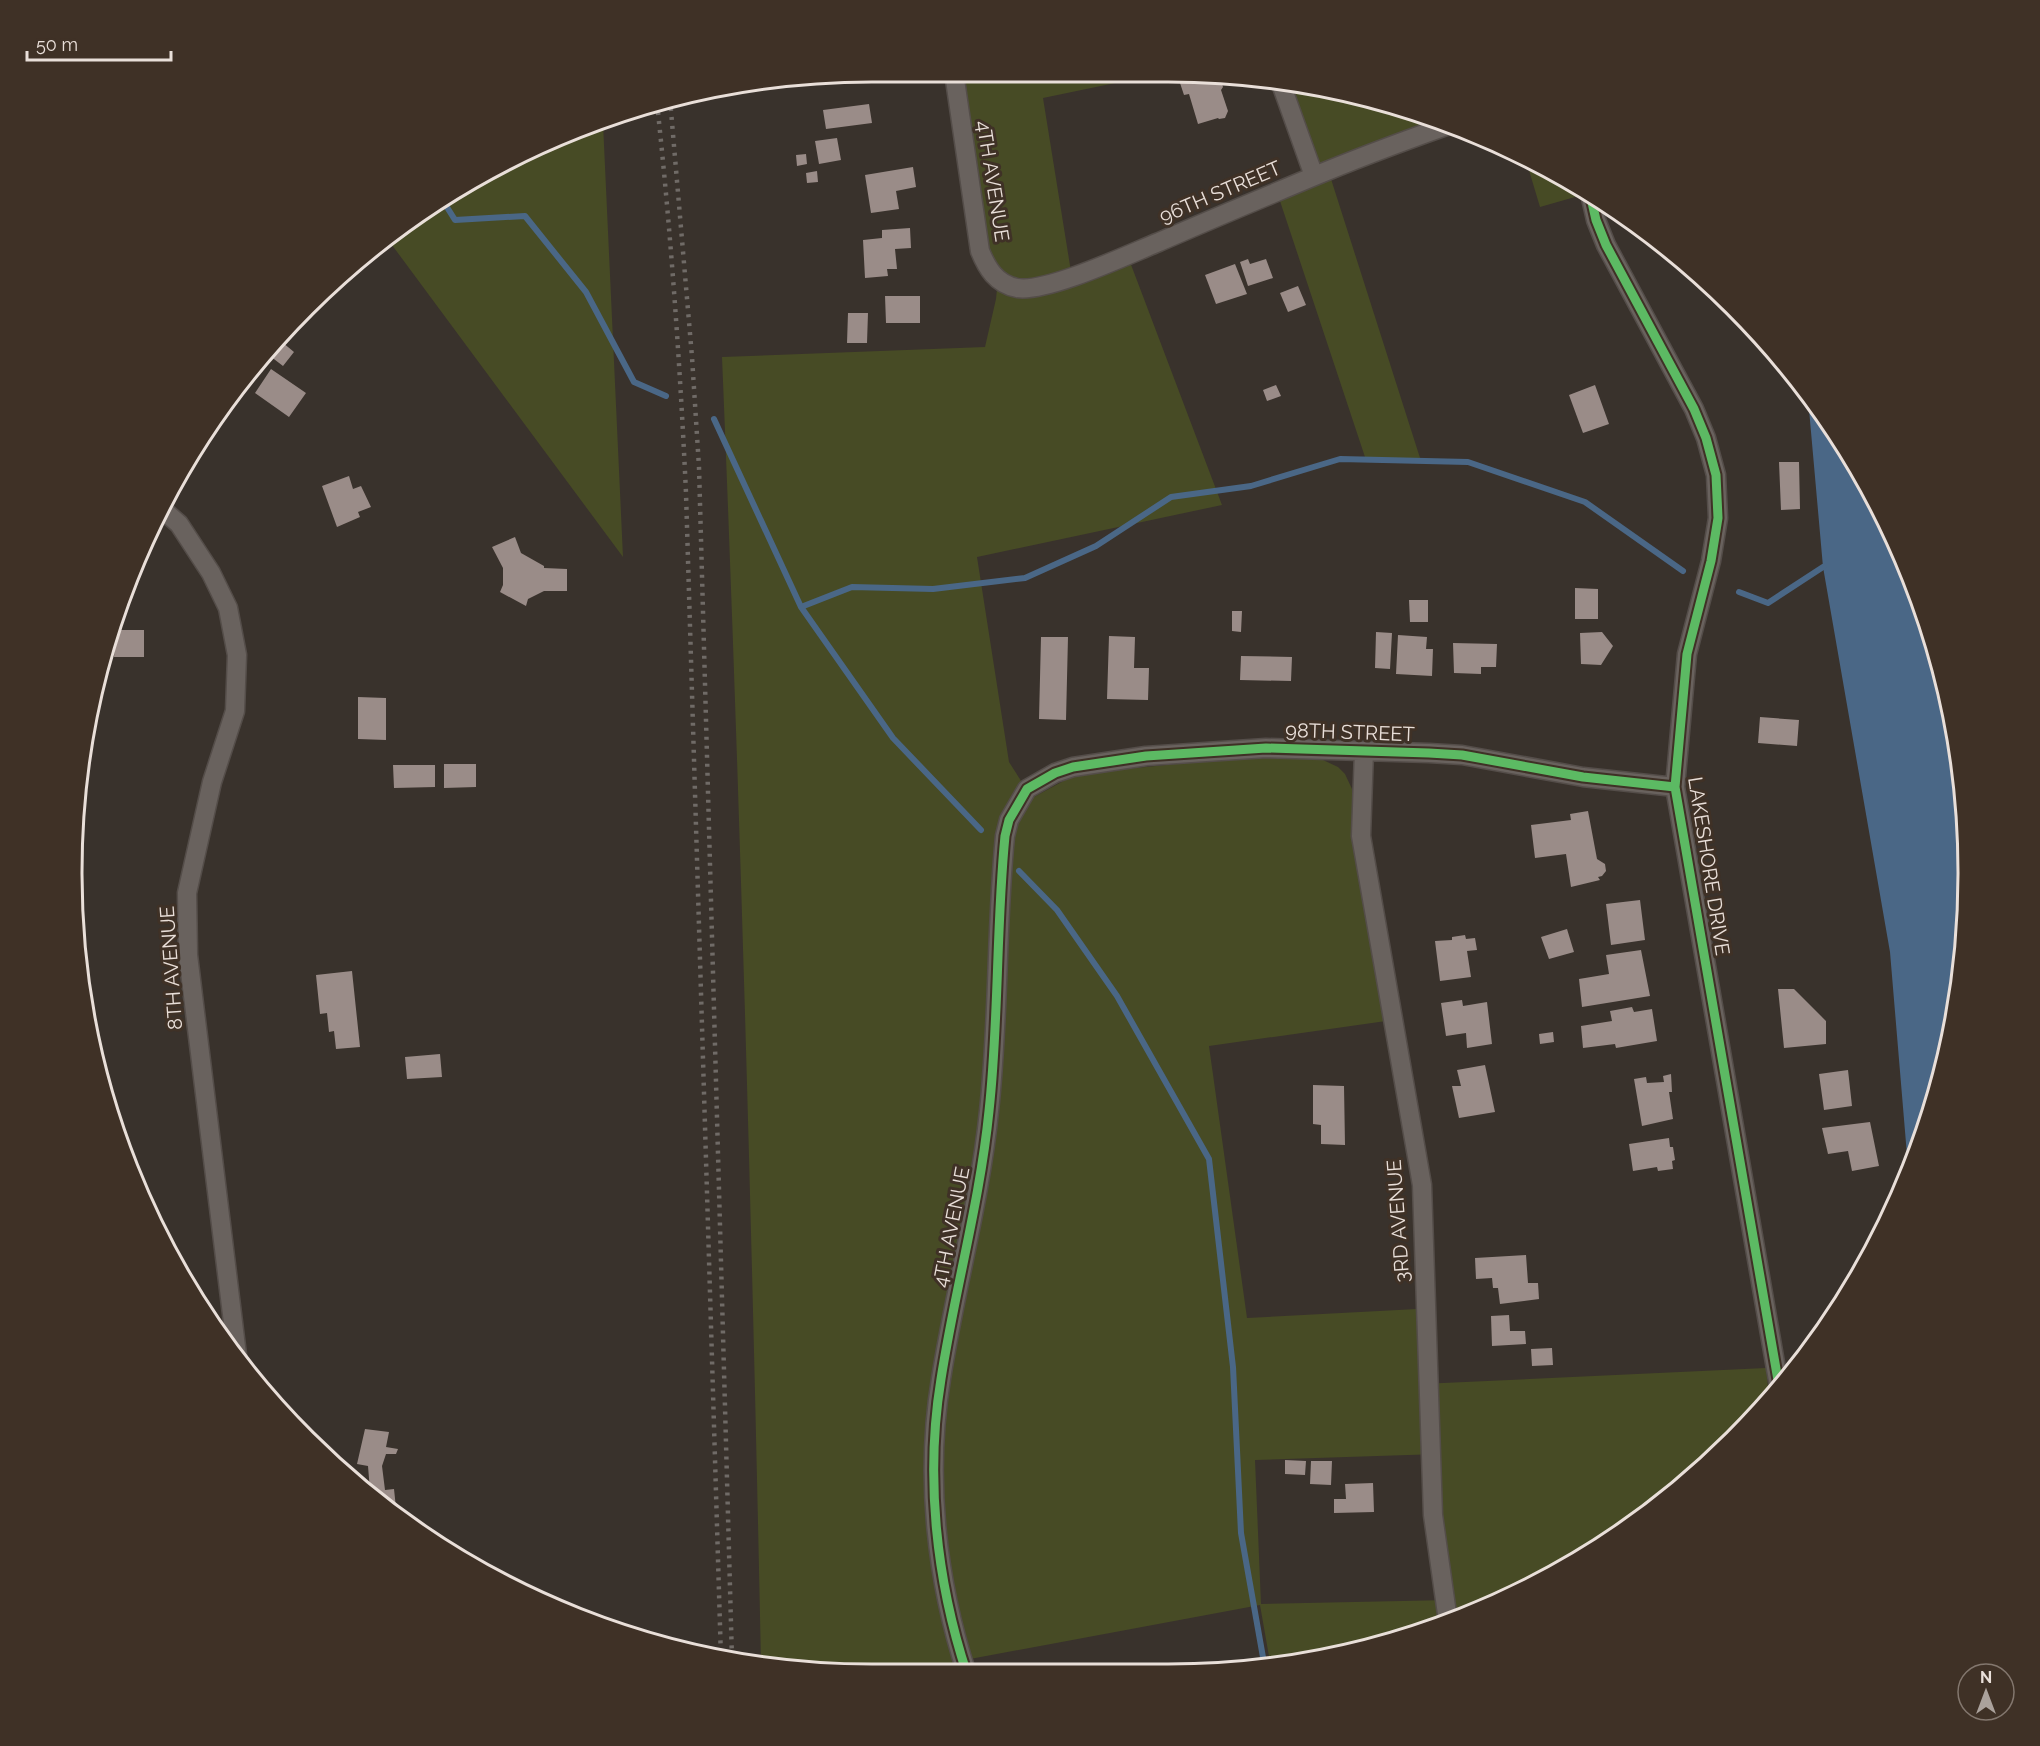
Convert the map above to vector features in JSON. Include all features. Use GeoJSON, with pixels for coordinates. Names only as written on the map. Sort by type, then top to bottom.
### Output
{"type":"FeatureCollection","features":[{"type":"Feature","properties":{"kind":"street","name":"4TH AVENUE"},"geometry":{"type":"LineString","coordinates":[[955,82],[980,251],[993,275],[1008,285]]}},
{"type":"Feature","properties":{"kind":"street"},"geometry":{"type":"LineString","coordinates":[[1284,91],[1314,176]]}},
{"type":"Feature","properties":{"kind":"street","name":"96TH STREET"},"geometry":{"type":"LineString","coordinates":[[1008,285],[1028,288],[1093,270],[1314,176],[1436,130]]}},
{"type":"Feature","properties":{"kind":"street","name":"LAKESHORE DRIVE"},"geometry":{"type":"LineString","coordinates":[[1593,208],[1606,245],[1694,409],[1706,438],[1716,475],[1718,518],[1711,561],[1687,654],[1676,787],[1777,1375]]}},
{"type":"Feature","properties":{"kind":"street","name":"8TH AVENUE"},"geometry":{"type":"LineString","coordinates":[[168,515],[179,524],[205,562],[228,608],[237,655],[234,711],[212,782],[187,893],[188,955],[235,1339]]}},
{"type":"Feature","properties":{"kind":"street","name":"98TH STREET"},"geometry":{"type":"LineString","coordinates":[[1027,789],[1055,773],[1099,761],[1266,748],[1462,755],[1583,777],[1676,787]]}},
{"type":"Feature","properties":{"kind":"street","name":"3RD AVENUE"},"geometry":{"type":"LineString","coordinates":[[1364,751],[1361,836],[1422,1185],[1433,1515],[1447,1612]]}},
{"type":"Feature","properties":{"kind":"street","name":"4TH AVENUE"},"geometry":{"type":"LineString","coordinates":[[964,1664],[947,1606],[941,1568],[934,1500],[935,1437],[940,1381],[980,1172],[989,1112],[1005,836],[1009,820],[1027,789]]}},
{"type":"Feature","properties":{"kind":"green space"},"geometry":{"type":"Polygon","coordinates":[[[965,82],[1120,82],[1043,98],[1073,284],[1130,262],[1222,505],[977,557],[1009,762],[1032,798],[1069,778],[1085,773],[1237,758],[1296,756],[1323,760],[1338,767],[1345,774],[1352,789],[1354,837],[1386,1021],[1209,1046],[1247,1318],[1417,1309],[1421,1384],[1766,1368],[1768,1386],[1726,1432],[1648,1500],[1606,1530],[1562,1558],[1517,1582],[1421,1622],[1372,1637],[1269,1657],[1260,1605],[954,1662],[954,1664],[821,1662],[761,1655],[745,1010],[722,357],[985,347],[996,299],[999,269],[991,253],[985,231],[965,82]],[[1439,1454],[1255,1460],[1261,1604],[1450,1600],[1439,1454]]]}},
{"type":"Feature","properties":{"kind":"green space"},"geometry":{"type":"Polygon","coordinates":[[[1285,92],[1372,109],[1446,134],[1331,179],[1421,461],[1366,460],[1277,192],[1310,166],[1285,92]]]}},
{"type":"Feature","properties":{"kind":"green space"},"geometry":{"type":"Polygon","coordinates":[[[603,130],[623,557],[392,246],[478,188],[523,164],[603,130]]]}},
{"type":"Feature","properties":{"kind":"green space"},"geometry":{"type":"Polygon","coordinates":[[[1529,170],[1576,197],[1540,207],[1529,170]]]}},
{"type":"Feature","properties":{"kind":"water"},"geometry":{"type":"Polygon","coordinates":[[[1809,414],[1852,478],[1897,570],[1916,619],[1931,668],[1951,770],[1958,873],[1951,976],[1931,1078],[1907,1151],[1890,952],[1823,567],[1809,414]]]}},
{"type":"Feature","properties":{"kind":"building"},"geometry":{"type":"Polygon","coordinates":[[[1180,82],[1222,84],[1221,90],[1228,111],[1225,118],[1198,124],[1189,94],[1184,95],[1180,82]]]}},
{"type":"Feature","properties":{"kind":"building"},"geometry":{"type":"Polygon","coordinates":[[[869,104],[872,123],[826,129],[823,110],[869,104]]]}},
{"type":"Feature","properties":{"kind":"building"},"geometry":{"type":"Polygon","coordinates":[[[837,138],[841,160],[819,164],[815,141],[837,138]]]}},
{"type":"Feature","properties":{"kind":"building"},"geometry":{"type":"Polygon","coordinates":[[[806,154],[807,164],[797,166],[796,155],[806,154]]]}},
{"type":"Feature","properties":{"kind":"building"},"geometry":{"type":"Polygon","coordinates":[[[913,167],[916,187],[896,191],[899,209],[871,213],[865,175],[913,167]]]}},
{"type":"Feature","properties":{"kind":"building"},"geometry":{"type":"Polygon","coordinates":[[[817,171],[818,182],[807,183],[806,173],[817,171]]]}},
{"type":"Feature","properties":{"kind":"building"},"geometry":{"type":"Polygon","coordinates":[[[910,228],[911,248],[895,249],[897,269],[887,269],[888,276],[865,278],[863,240],[882,238],[882,230],[910,228]]]}},
{"type":"Feature","properties":{"kind":"building"},"geometry":{"type":"Polygon","coordinates":[[[1248,259],[1250,264],[1266,259],[1273,278],[1248,286],[1240,262],[1248,259]]]}},
{"type":"Feature","properties":{"kind":"building"},"geometry":{"type":"Polygon","coordinates":[[[1235,264],[1247,294],[1216,304],[1205,275],[1235,264]]]}},
{"type":"Feature","properties":{"kind":"building"},"geometry":{"type":"Polygon","coordinates":[[[1298,286],[1306,305],[1288,312],[1280,293],[1298,286]]]}},
{"type":"Feature","properties":{"kind":"building"},"geometry":{"type":"Polygon","coordinates":[[[885,296],[920,296],[920,323],[886,323],[885,296]]]}},
{"type":"Feature","properties":{"kind":"building"},"geometry":{"type":"Polygon","coordinates":[[[848,313],[868,313],[867,343],[847,343],[848,313]]]}},
{"type":"Feature","properties":{"kind":"building"},"geometry":{"type":"Polygon","coordinates":[[[286,345],[294,352],[283,366],[273,359],[286,345]]]}},
{"type":"Feature","properties":{"kind":"building"},"geometry":{"type":"Polygon","coordinates":[[[271,369],[306,393],[289,417],[255,393],[271,369]]]}},
{"type":"Feature","properties":{"kind":"building"},"geometry":{"type":"Polygon","coordinates":[[[1276,385],[1281,396],[1267,401],[1263,390],[1276,385]]]}},
{"type":"Feature","properties":{"kind":"building"},"geometry":{"type":"Polygon","coordinates":[[[1595,385],[1609,424],[1583,433],[1569,395],[1595,385]]]}},
{"type":"Feature","properties":{"kind":"building"},"geometry":{"type":"Polygon","coordinates":[[[1779,462],[1799,462],[1800,509],[1781,510],[1779,462]]]}},
{"type":"Feature","properties":{"kind":"building"},"geometry":{"type":"Polygon","coordinates":[[[349,476],[353,489],[361,486],[371,507],[358,512],[360,517],[337,527],[322,486],[349,476]]]}},
{"type":"Feature","properties":{"kind":"building"},"geometry":{"type":"Polygon","coordinates":[[[515,537],[521,553],[544,568],[567,569],[567,591],[544,591],[528,599],[526,606],[500,592],[503,585],[503,568],[492,547],[515,537]]]}},
{"type":"Feature","properties":{"kind":"building"},"geometry":{"type":"Polygon","coordinates":[[[1575,588],[1598,589],[1598,619],[1575,619],[1575,588]]]}},
{"type":"Feature","properties":{"kind":"building"},"geometry":{"type":"Polygon","coordinates":[[[1409,600],[1428,600],[1428,622],[1410,622],[1409,600]]]}},
{"type":"Feature","properties":{"kind":"building"},"geometry":{"type":"Polygon","coordinates":[[[1232,611],[1242,611],[1241,632],[1232,631],[1232,611]]]}},
{"type":"Feature","properties":{"kind":"building"},"geometry":{"type":"Polygon","coordinates":[[[121,630],[144,630],[144,657],[114,657],[121,630]]]}},
{"type":"Feature","properties":{"kind":"building"},"geometry":{"type":"Polygon","coordinates":[[[1376,632],[1392,633],[1390,669],[1375,668],[1376,632]]]}},
{"type":"Feature","properties":{"kind":"building"},"geometry":{"type":"Polygon","coordinates":[[[1602,632],[1613,646],[1601,665],[1581,664],[1580,633],[1602,632]]]}},
{"type":"Feature","properties":{"kind":"building"},"geometry":{"type":"Polygon","coordinates":[[[1398,635],[1427,637],[1426,649],[1433,649],[1432,676],[1396,674],[1398,635]]]}},
{"type":"Feature","properties":{"kind":"building"},"geometry":{"type":"Polygon","coordinates":[[[1109,636],[1135,637],[1134,668],[1149,668],[1148,700],[1107,699],[1109,636]]]}},
{"type":"Feature","properties":{"kind":"building"},"geometry":{"type":"Polygon","coordinates":[[[1041,637],[1068,637],[1066,720],[1039,719],[1041,637]]]}},
{"type":"Feature","properties":{"kind":"building"},"geometry":{"type":"Polygon","coordinates":[[[1453,643],[1497,644],[1496,667],[1481,667],[1481,674],[1454,673],[1453,643]]]}},
{"type":"Feature","properties":{"kind":"building"},"geometry":{"type":"Polygon","coordinates":[[[1241,656],[1292,657],[1291,681],[1240,680],[1241,656]]]}},
{"type":"Feature","properties":{"kind":"building"},"geometry":{"type":"Polygon","coordinates":[[[358,697],[386,698],[386,740],[358,739],[358,697]]]}},
{"type":"Feature","properties":{"kind":"building"},"geometry":{"type":"Polygon","coordinates":[[[1760,717],[1799,720],[1797,746],[1758,743],[1760,717]]]}},
{"type":"Feature","properties":{"kind":"building"},"geometry":{"type":"Polygon","coordinates":[[[444,764],[476,764],[476,787],[444,788],[444,764]]]}},
{"type":"Feature","properties":{"kind":"building"},"geometry":{"type":"Polygon","coordinates":[[[393,765],[435,765],[435,787],[394,788],[393,765]]]}},
{"type":"Feature","properties":{"kind":"building"},"geometry":{"type":"Polygon","coordinates":[[[1588,811],[1597,859],[1605,864],[1606,871],[1598,877],[1600,880],[1571,887],[1566,854],[1535,858],[1531,825],[1571,820],[1570,814],[1588,811]]]}},
{"type":"Feature","properties":{"kind":"building"},"geometry":{"type":"Polygon","coordinates":[[[1640,900],[1645,940],[1611,945],[1606,904],[1640,900]]]}},
{"type":"Feature","properties":{"kind":"building"},"geometry":{"type":"Polygon","coordinates":[[[1567,929],[1574,952],[1549,959],[1541,937],[1567,929]]]}},
{"type":"Feature","properties":{"kind":"building"},"geometry":{"type":"Polygon","coordinates":[[[1465,935],[1466,939],[1475,938],[1477,950],[1467,951],[1471,977],[1440,981],[1435,941],[1452,940],[1452,937],[1465,935]]]}},
{"type":"Feature","properties":{"kind":"building"},"geometry":{"type":"Polygon","coordinates":[[[1641,950],[1650,996],[1582,1007],[1579,979],[1609,974],[1606,955],[1641,950]]]}},
{"type":"Feature","properties":{"kind":"building"},"geometry":{"type":"Polygon","coordinates":[[[352,971],[360,1047],[336,1049],[334,1031],[329,1032],[327,1013],[320,1014],[316,975],[352,971]]]}},
{"type":"Feature","properties":{"kind":"building"},"geometry":{"type":"Polygon","coordinates":[[[1778,989],[1794,989],[1826,1021],[1826,1044],[1784,1048],[1778,989]]]}},
{"type":"Feature","properties":{"kind":"building"},"geometry":{"type":"Polygon","coordinates":[[[1462,1000],[1463,1006],[1487,1002],[1492,1044],[1467,1048],[1466,1033],[1446,1036],[1441,1003],[1462,1000]]]}},
{"type":"Feature","properties":{"kind":"building"},"geometry":{"type":"Polygon","coordinates":[[[1632,1007],[1634,1012],[1652,1009],[1657,1041],[1616,1048],[1615,1044],[1583,1048],[1581,1026],[1612,1021],[1610,1011],[1632,1007]]]}},
{"type":"Feature","properties":{"kind":"building"},"geometry":{"type":"Polygon","coordinates":[[[1553,1032],[1554,1042],[1540,1044],[1539,1034],[1553,1032]]]}},
{"type":"Feature","properties":{"kind":"building"},"geometry":{"type":"Polygon","coordinates":[[[440,1054],[442,1077],[407,1079],[405,1057],[440,1054]]]}},
{"type":"Feature","properties":{"kind":"building"},"geometry":{"type":"Polygon","coordinates":[[[1485,1065],[1495,1112],[1459,1118],[1452,1086],[1461,1086],[1457,1070],[1485,1065]]]}},
{"type":"Feature","properties":{"kind":"building"},"geometry":{"type":"Polygon","coordinates":[[[1848,1070],[1852,1106],[1824,1110],[1819,1074],[1848,1070]]]}},
{"type":"Feature","properties":{"kind":"building"},"geometry":{"type":"Polygon","coordinates":[[[1671,1074],[1672,1092],[1669,1092],[1673,1119],[1642,1126],[1634,1079],[1646,1077],[1647,1083],[1664,1082],[1663,1076],[1671,1074]]]}},
{"type":"Feature","properties":{"kind":"building"},"geometry":{"type":"Polygon","coordinates":[[[1313,1085],[1344,1086],[1345,1145],[1321,1144],[1321,1125],[1313,1124],[1313,1085]]]}},
{"type":"Feature","properties":{"kind":"building"},"geometry":{"type":"Polygon","coordinates":[[[1870,1122],[1879,1166],[1852,1171],[1848,1151],[1828,1154],[1822,1128],[1870,1122]]]}},
{"type":"Feature","properties":{"kind":"building"},"geometry":{"type":"Polygon","coordinates":[[[1669,1138],[1675,1160],[1672,1161],[1673,1169],[1658,1171],[1657,1167],[1633,1171],[1629,1144],[1669,1138]]]}},
{"type":"Feature","properties":{"kind":"building"},"geometry":{"type":"Polygon","coordinates":[[[1526,1255],[1528,1283],[1538,1283],[1539,1299],[1500,1304],[1498,1288],[1493,1288],[1492,1278],[1476,1279],[1475,1258],[1526,1255]]]}},
{"type":"Feature","properties":{"kind":"building"},"geometry":{"type":"Polygon","coordinates":[[[1509,1315],[1510,1331],[1525,1331],[1526,1344],[1492,1346],[1491,1316],[1509,1315]]]}},
{"type":"Feature","properties":{"kind":"building"},"geometry":{"type":"Polygon","coordinates":[[[1552,1348],[1553,1365],[1532,1366],[1531,1349],[1552,1348]]]}},
{"type":"Feature","properties":{"kind":"building"},"geometry":{"type":"Polygon","coordinates":[[[365,1429],[389,1432],[386,1447],[398,1449],[396,1454],[386,1454],[382,1466],[385,1490],[394,1489],[395,1502],[369,1481],[368,1466],[357,1464],[365,1429]]]}},
{"type":"Feature","properties":{"kind":"building"},"geometry":{"type":"Polygon","coordinates":[[[1285,1460],[1306,1461],[1305,1475],[1285,1474],[1285,1460]]]}},
{"type":"Feature","properties":{"kind":"building"},"geometry":{"type":"Polygon","coordinates":[[[1311,1461],[1332,1461],[1331,1485],[1310,1484],[1311,1461]]]}},
{"type":"Feature","properties":{"kind":"building"},"geometry":{"type":"Polygon","coordinates":[[[1373,1483],[1374,1512],[1334,1513],[1334,1499],[1346,1499],[1345,1484],[1373,1483]]]}},
{"type":"Feature","properties":{"kind":"waterway"},"geometry":{"type":"LineString","coordinates":[[447,208],[455,220],[525,216],[586,292],[634,382],[666,396]]}},
{"type":"Feature","properties":{"kind":"waterway"},"geometry":{"type":"LineString","coordinates":[[714,419],[801,607],[893,738],[981,830]]}},
{"type":"Feature","properties":{"kind":"waterway"},"geometry":{"type":"LineString","coordinates":[[801,607],[852,587],[933,589],[1025,578],[1096,546],[1171,497],[1251,486],[1340,459],[1468,462],[1585,502],[1683,571]]}},
{"type":"Feature","properties":{"kind":"waterway"},"geometry":{"type":"LineString","coordinates":[[1739,592],[1768,603],[1823,567]]}},
{"type":"Feature","properties":{"kind":"waterway"},"geometry":{"type":"LineString","coordinates":[[1019,871],[1057,910],[1117,996],[1209,1159],[1233,1367],[1241,1533],[1263,1658]]}},
{"type":"Feature","properties":{"kind":"railway"},"geometry":{"type":"LineString","coordinates":[[671,108],[699,467],[732,1650]]}},
{"type":"Feature","properties":{"kind":"railway"},"geometry":{"type":"LineString","coordinates":[[658,112],[667,200],[686,493],[721,1648]]}},
{"type":"Feature","properties":{"kind":"cycle path"},"geometry":{"type":"LineString","coordinates":[[1593,208],[1606,245],[1694,409],[1706,438],[1716,475],[1718,518],[1711,561],[1687,654],[1675,787],[1777,1375]]}},
{"type":"Feature","properties":{"kind":"cycle path"},"geometry":{"type":"LineString","coordinates":[[964,1664],[948,1602],[936,1528],[934,1490],[936,1416],[947,1345],[985,1145],[992,1077],[1005,836],[1009,820],[1027,789],[1055,773],[1073,767],[1146,756],[1266,748],[1462,755],[1583,777],[1675,787]]}}]}
